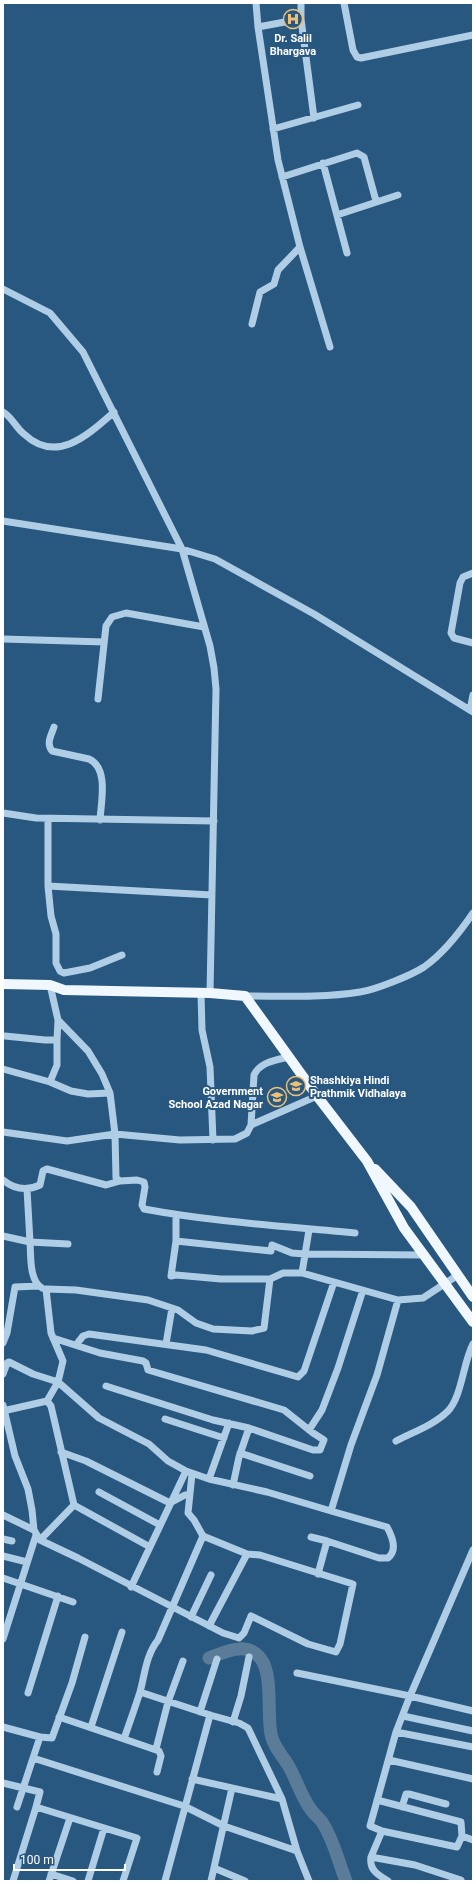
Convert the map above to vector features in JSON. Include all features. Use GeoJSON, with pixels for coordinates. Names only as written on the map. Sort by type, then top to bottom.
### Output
{"type":"FeatureCollection","features":[{"type":"Feature","properties":{"kind":"main road"},"geometry":{"type":"LineString","coordinates":[[3,984],[50,985],[64,990],[205,993],[245,996],[316,1096],[367,1161],[411,1207],[473,1297]]}},
{"type":"Feature","properties":{"kind":"main road"},"geometry":{"type":"LineString","coordinates":[[367,1161],[404,1228],[473,1322]]}},
{"type":"Feature","properties":{"kind":"street"},"geometry":{"type":"LineString","coordinates":[[256,3],[258,27],[282,177],[300,247],[330,347]]}},
{"type":"Feature","properties":{"kind":"street"},"geometry":{"type":"LineString","coordinates":[[301,3],[301,19],[314,118]]}},
{"type":"Feature","properties":{"kind":"street"},"geometry":{"type":"LineString","coordinates":[[344,3],[353,50],[357,57],[361,58],[473,35]]}},
{"type":"Feature","properties":{"kind":"street"},"geometry":{"type":"LineString","coordinates":[[258,27],[301,19]]}},
{"type":"Feature","properties":{"kind":"street"},"geometry":{"type":"LineString","coordinates":[[274,129],[358,104]]}},
{"type":"Feature","properties":{"kind":"street"},"geometry":{"type":"LineString","coordinates":[[282,177],[354,153],[361,154],[364,157],[376,201]]}},
{"type":"Feature","properties":{"kind":"street"},"geometry":{"type":"LineString","coordinates":[[323,163],[347,253]]}},
{"type":"Feature","properties":{"kind":"street"},"geometry":{"type":"LineString","coordinates":[[337,215],[398,195]]}},
{"type":"Feature","properties":{"kind":"street"},"geometry":{"type":"LineString","coordinates":[[252,324],[260,292],[274,284],[278,270],[300,247]]}},
{"type":"Feature","properties":{"kind":"street"},"geometry":{"type":"LineString","coordinates":[[3,289],[50,313],[84,352],[182,549],[204,627],[214,668],[216,688],[212,895],[202,1030],[210,1067],[214,1140]]}},
{"type":"Feature","properties":{"kind":"street"},"geometry":{"type":"LineString","coordinates":[[3,412],[12,420],[23,434],[35,443],[45,446],[56,446],[78,442],[114,412]]}},
{"type":"Feature","properties":{"kind":"street"},"geometry":{"type":"LineString","coordinates":[[3,522],[182,549],[228,565],[314,614],[471,711],[473,695]]}},
{"type":"Feature","properties":{"kind":"street"},"geometry":{"type":"LineString","coordinates":[[473,573],[463,577],[460,583],[451,634],[454,638],[473,643]]}},
{"type":"Feature","properties":{"kind":"street"},"geometry":{"type":"LineString","coordinates":[[98,699],[106,626],[109,620],[126,613],[204,627]]}},
{"type":"Feature","properties":{"kind":"street"},"geometry":{"type":"LineString","coordinates":[[3,639],[104,642]]}},
{"type":"Feature","properties":{"kind":"street"},"geometry":{"type":"LineString","coordinates":[[54,727],[49,741],[49,747],[52,751],[89,759],[95,762],[98,767],[102,787],[100,820]]}},
{"type":"Feature","properties":{"kind":"street"},"geometry":{"type":"LineString","coordinates":[[3,813],[36,818],[214,821]]}},
{"type":"Feature","properties":{"kind":"street"},"geometry":{"type":"LineString","coordinates":[[48,818],[48,886],[51,916],[56,934],[56,963],[60,971],[64,973],[90,968],[122,955]]}},
{"type":"Feature","properties":{"kind":"street"},"geometry":{"type":"LineString","coordinates":[[48,886],[212,895]]}},
{"type":"Feature","properties":{"kind":"street"},"geometry":{"type":"LineString","coordinates":[[245,996],[337,995],[362,992],[389,983],[424,967],[449,944],[473,913]]}},
{"type":"Feature","properties":{"kind":"street"},"geometry":{"type":"LineString","coordinates":[[50,985],[58,1020],[57,1065],[50,1082]]}},
{"type":"Feature","properties":{"kind":"street"},"geometry":{"type":"LineString","coordinates":[[58,1020],[77,1039],[96,1062],[110,1093],[115,1134],[115,1174],[120,1181]]}},
{"type":"Feature","properties":{"kind":"street"},"geometry":{"type":"LineString","coordinates":[[5,1036],[57,1040]]}},
{"type":"Feature","properties":{"kind":"street"},"geometry":{"type":"LineString","coordinates":[[3,1132],[67,1141],[115,1134],[180,1140],[234,1139],[247,1133],[251,1125],[254,1075],[256,1069],[289,1056]]}},
{"type":"Feature","properties":{"kind":"street"},"geometry":{"type":"LineString","coordinates":[[3,1069],[50,1082],[71,1091],[88,1094],[110,1093]]}},
{"type":"Feature","properties":{"kind":"street"},"geometry":{"type":"LineString","coordinates":[[251,1125],[316,1096]]}},
{"type":"Feature","properties":{"kind":"street"},"geometry":{"type":"LineString","coordinates":[[3,1180],[10,1185],[27,1189],[40,1185],[43,1171],[47,1169],[106,1185],[120,1181],[137,1180],[144,1182],[143,1208],[176,1215],[309,1230],[355,1233]]}},
{"type":"Feature","properties":{"kind":"street"},"geometry":{"type":"LineString","coordinates":[[27,1189],[30,1242],[34,1277],[39,1286],[46,1290],[76,1290],[148,1300],[178,1310],[196,1323],[214,1330],[261,1330],[264,1328],[270,1279]]}},
{"type":"Feature","properties":{"kind":"street"},"geometry":{"type":"LineString","coordinates":[[176,1215],[176,1241],[171,1276],[176,1274],[226,1279],[270,1279],[283,1273],[302,1273],[398,1300],[423,1298],[458,1275]]}},
{"type":"Feature","properties":{"kind":"street"},"geometry":{"type":"LineString","coordinates":[[302,1273],[309,1230]]}},
{"type":"Feature","properties":{"kind":"street"},"geometry":{"type":"LineString","coordinates":[[3,1236],[30,1242],[68,1244]]}},
{"type":"Feature","properties":{"kind":"street"},"geometry":{"type":"LineString","coordinates":[[176,1241],[271,1251],[272,1245],[292,1253],[304,1254],[425,1255]]}},
{"type":"Feature","properties":{"kind":"street"},"geometry":{"type":"LineString","coordinates":[[76,1345],[83,1336],[89,1334],[166,1344],[206,1350],[298,1377],[304,1371],[334,1282]]}},
{"type":"Feature","properties":{"kind":"street"},"geometry":{"type":"LineString","coordinates":[[3,1343],[7,1333],[15,1287],[39,1286]]}},
{"type":"Feature","properties":{"kind":"street"},"geometry":{"type":"LineString","coordinates":[[46,1290],[51,1333],[63,1361],[58,1382],[48,1401]]}},
{"type":"Feature","properties":{"kind":"street"},"geometry":{"type":"LineString","coordinates":[[309,1430],[322,1410],[338,1368],[363,1290]]}},
{"type":"Feature","properties":{"kind":"street"},"geometry":{"type":"LineString","coordinates":[[331,1511],[351,1445],[377,1375],[398,1300]]}},
{"type":"Feature","properties":{"kind":"street"},"geometry":{"type":"LineString","coordinates":[[166,1344],[172,1308]]}},
{"type":"Feature","properties":{"kind":"street"},"geometry":{"type":"LineString","coordinates":[[53,1338],[100,1352],[143,1361],[148,1370],[284,1410],[324,1440],[320,1450],[313,1450],[249,1428],[213,1420],[106,1386]]}},
{"type":"Feature","properties":{"kind":"street"},"geometry":{"type":"LineString","coordinates":[[396,1441],[438,1420],[449,1410],[457,1392],[468,1354],[473,1344]]}},
{"type":"Feature","properties":{"kind":"street"},"geometry":{"type":"LineString","coordinates":[[3,1374],[8,1362],[33,1374],[58,1382],[99,1418],[149,1444],[168,1461],[189,1473],[233,1485],[267,1492],[387,1527],[393,1537],[393,1551],[388,1558],[379,1558],[327,1541],[311,1538]]}},
{"type":"Feature","properties":{"kind":"street"},"geometry":{"type":"LineString","coordinates":[[3,1639],[22,1584],[27,1562],[36,1535],[28,1490],[15,1456],[3,1409],[48,1401]]}},
{"type":"Feature","properties":{"kind":"street"},"geometry":{"type":"LineString","coordinates":[[48,1401],[51,1406],[74,1505],[150,1547]]}},
{"type":"Feature","properties":{"kind":"street"},"geometry":{"type":"LineString","coordinates":[[164,1419],[224,1438]]}},
{"type":"Feature","properties":{"kind":"street"},"geometry":{"type":"LineString","coordinates":[[209,1479],[229,1423]]}},
{"type":"Feature","properties":{"kind":"street"},"geometry":{"type":"LineString","coordinates":[[233,1485],[240,1453],[249,1428]]}},
{"type":"Feature","properties":{"kind":"street"},"geometry":{"type":"LineString","coordinates":[[61,1452],[86,1461],[170,1503]]}},
{"type":"Feature","properties":{"kind":"street"},"geometry":{"type":"LineString","coordinates":[[240,1453],[310,1476]]}},
{"type":"Feature","properties":{"kind":"street"},"geometry":{"type":"LineString","coordinates":[[3,1515],[36,1535],[131,1587],[223,1633],[239,1638],[244,1633],[251,1616],[308,1644],[336,1652],[339,1647],[354,1585],[351,1582],[318,1574],[260,1555],[247,1554],[203,1536],[194,1520],[188,1513],[189,1473]]}},
{"type":"Feature","properties":{"kind":"street"},"geometry":{"type":"LineString","coordinates":[[131,1587],[170,1503],[189,1473]]}},
{"type":"Feature","properties":{"kind":"street"},"geometry":{"type":"LineString","coordinates":[[99,1492],[160,1525]]}},
{"type":"Feature","properties":{"kind":"street"},"geometry":{"type":"LineString","coordinates":[[170,1503],[185,1495],[189,1495]]}},
{"type":"Feature","properties":{"kind":"street"},"geometry":{"type":"LineString","coordinates":[[36,1535],[74,1505]]}},
{"type":"Feature","properties":{"kind":"street"},"geometry":{"type":"LineString","coordinates":[[124,1739],[140,1692],[152,1648],[158,1640],[173,1608],[203,1536]]}},
{"type":"Feature","properties":{"kind":"street"},"geometry":{"type":"LineString","coordinates":[[3,1539],[12,1541]]}},
{"type":"Feature","properties":{"kind":"street"},"geometry":{"type":"LineString","coordinates":[[318,1574],[327,1541]]}},
{"type":"Feature","properties":{"kind":"street"},"geometry":{"type":"LineString","coordinates":[[209,1626],[247,1554]]}},
{"type":"Feature","properties":{"kind":"street"},"geometry":{"type":"LineString","coordinates":[[378,1800],[461,1822],[462,1836],[457,1847],[382,1831],[370,1826],[396,1732],[439,1627],[472,1555]]}},
{"type":"Feature","properties":{"kind":"street"},"geometry":{"type":"LineString","coordinates":[[3,1556],[27,1562]]}},
{"type":"Feature","properties":{"kind":"street"},"geometry":{"type":"LineString","coordinates":[[191,1617],[211,1575]]}},
{"type":"Feature","properties":{"kind":"street"},"geometry":{"type":"LineString","coordinates":[[3,1578],[73,1602]]}},
{"type":"Feature","properties":{"kind":"street"},"geometry":{"type":"LineString","coordinates":[[28,1693],[58,1596]]}},
{"type":"Feature","properties":{"kind":"street"},"geometry":{"type":"LineString","coordinates":[[91,1727],[122,1632]]}},
{"type":"Feature","properties":{"kind":"street"},"geometry":{"type":"LineString","coordinates":[[3,1727],[40,1737],[52,1738],[72,1683],[85,1637]]}},
{"type":"Feature","properties":{"kind":"street"},"geometry":{"type":"LineString","coordinates":[[233,1722],[241,1696],[249,1657]]}},
{"type":"Feature","properties":{"kind":"street"},"geometry":{"type":"LineString","coordinates":[[200,1712],[217,1659]]}},
{"type":"Feature","properties":{"kind":"street"},"geometry":{"type":"LineString","coordinates":[[156,1749],[168,1702],[183,1661]]}},
{"type":"Feature","properties":{"kind":"street"},"geometry":{"type":"LineString","coordinates":[[297,1672],[473,1711]]}},
{"type":"Feature","properties":{"kind":"street"},"geometry":{"type":"LineString","coordinates":[[140,1692],[248,1728],[282,1799],[297,1851],[309,1881]]}},
{"type":"Feature","properties":{"kind":"street"},"geometry":{"type":"LineString","coordinates":[[165,1881],[184,1806],[210,1716]]}},
{"type":"Feature","properties":{"kind":"street"},"geometry":{"type":"LineString","coordinates":[[403,1716],[473,1731]]}},
{"type":"Feature","properties":{"kind":"street"},"geometry":{"type":"LineString","coordinates":[[59,1717],[156,1749],[161,1756],[157,1772]]}},
{"type":"Feature","properties":{"kind":"street"},"geometry":{"type":"LineString","coordinates":[[396,1732],[473,1747]]}},
{"type":"Feature","properties":{"kind":"street"},"geometry":{"type":"LineString","coordinates":[[17,1807],[40,1737]]}},
{"type":"Feature","properties":{"kind":"street"},"geometry":{"type":"LineString","coordinates":[[33,1758],[184,1806],[224,1826],[297,1851]]}},
{"type":"Feature","properties":{"kind":"street"},"geometry":{"type":"LineString","coordinates":[[389,1760],[473,1779]]}},
{"type":"Feature","properties":{"kind":"street"},"geometry":{"type":"LineString","coordinates":[[192,1779],[282,1799]]}},
{"type":"Feature","properties":{"kind":"street"},"geometry":{"type":"LineString","coordinates":[[4,1786],[24,1788],[40,1792],[13,1881]]}},
{"type":"Feature","properties":{"kind":"street"},"geometry":{"type":"LineString","coordinates":[[211,1881],[232,1788]]}},
{"type":"Feature","properties":{"kind":"street"},"geometry":{"type":"LineString","coordinates":[[402,1807],[406,1794],[446,1804]]}},
{"type":"Feature","properties":{"kind":"street"},"geometry":{"type":"LineString","coordinates":[[36,1807],[137,1838],[123,1881]]}},
{"type":"Feature","properties":{"kind":"street"},"geometry":{"type":"LineString","coordinates":[[70,1818],[50,1877],[72,1881]]}},
{"type":"Feature","properties":{"kind":"street"},"geometry":{"type":"LineString","coordinates":[[88,1881],[104,1828]]}},
{"type":"Feature","properties":{"kind":"street"},"geometry":{"type":"LineString","coordinates":[[382,1831],[370,1863],[374,1871],[388,1881]]}},
{"type":"Feature","properties":{"kind":"street"},"geometry":{"type":"LineString","coordinates":[[462,1836],[473,1840]]}},
{"type":"Feature","properties":{"kind":"street"},"geometry":{"type":"LineString","coordinates":[[371,1857],[415,1865],[456,1880]]}},
{"type":"Feature","properties":{"kind":"street"},"geometry":{"type":"LineString","coordinates":[[214,1868],[245,1881]]}},
{"type":"Feature","properties":{"kind":"waterway"},"geometry":{"type":"LineString","coordinates":[[209,1658],[230,1650],[243,1649],[250,1650],[261,1659],[265,1666],[267,1675],[272,1738],[288,1765],[308,1806],[326,1829],[333,1843],[346,1881]]}},
{"type":"Feature","properties":{"kind":"place","name":"Dr. Salil Bhargava"},"geometry":{"type":"Point","coordinates":[293,19]}},
{"type":"Feature","properties":{"kind":"place","name":"Shashkiya Hindi Prathmik Vidhalaya"},"geometry":{"type":"Point","coordinates":[296,1086]}},
{"type":"Feature","properties":{"kind":"place","name":"Government School Azad Nagar"},"geometry":{"type":"Point","coordinates":[277,1097]}}]}
